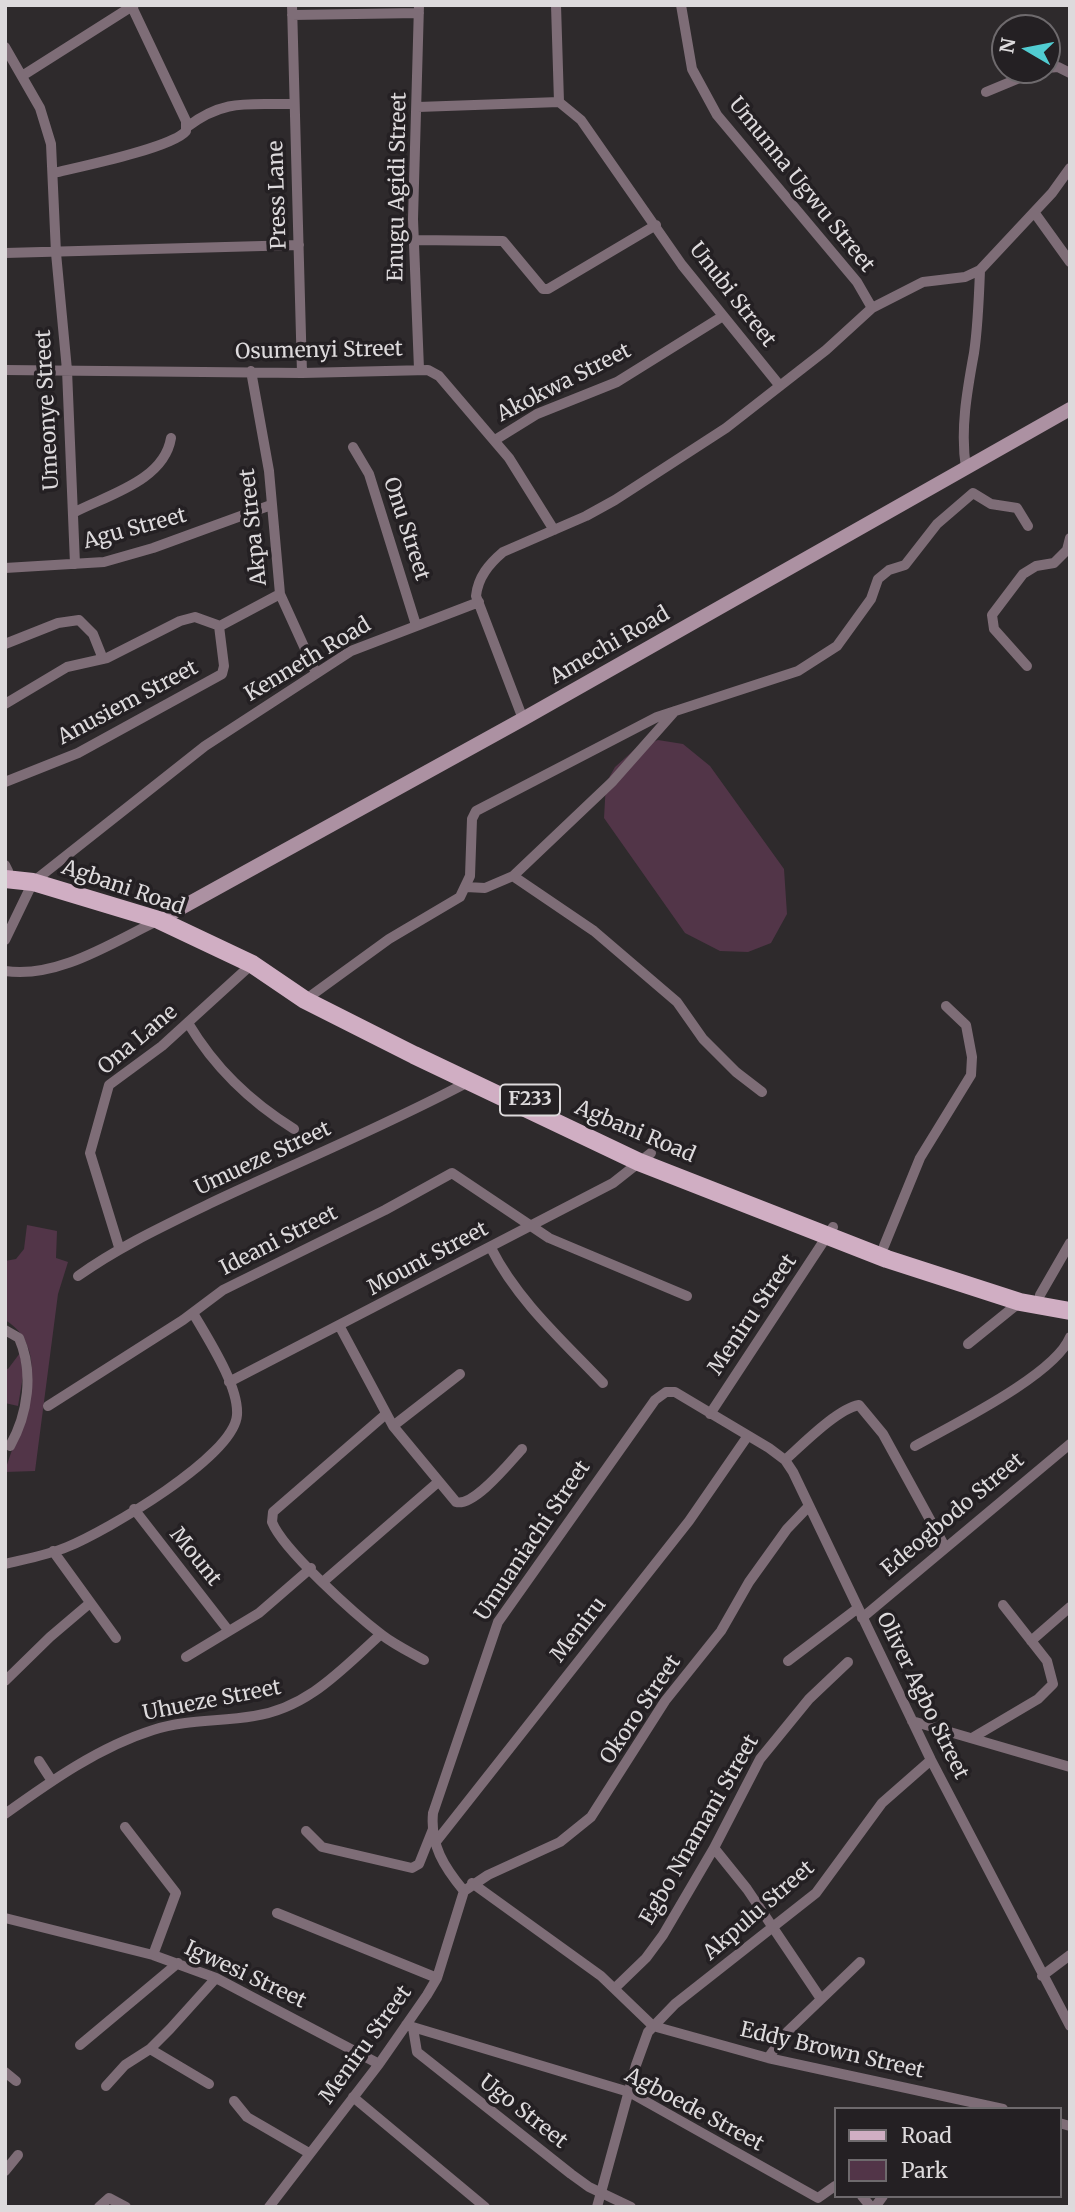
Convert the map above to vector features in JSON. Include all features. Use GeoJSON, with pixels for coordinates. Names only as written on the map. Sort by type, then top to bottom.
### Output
{"type":"FeatureCollection","features":[{"type":"Feature","properties":{"kind":"main road","name":"Amechi Road"},"geometry":{"type":"LineString","coordinates":[[164,917],[523,719],[1070,409]]}},
{"type":"Feature","properties":{"kind":"main road","name":"Agbani Road"},"geometry":{"type":"LineString","coordinates":[[6,871],[164,917],[309,997],[645,1157]]}},
{"type":"Feature","properties":{"kind":"main road","name":"Agbani Road"},"geometry":{"type":"LineString","coordinates":[[164,917],[468,1082],[645,1157],[831,1231],[887,1259],[1020,1302],[1070,1311]]}},
{"type":"Feature","properties":{"kind":"main road","name":"Agbani Road"},"geometry":{"type":"LineString","coordinates":[[831,1231],[884,1246],[963,1275],[1040,1296],[1070,1300]]}},
{"type":"Feature","properties":{"kind":"street"},"geometry":{"type":"LineString","coordinates":[[418,107],[559,102],[556,5]]}},
{"type":"Feature","properties":{"kind":"street","name":"Umunna Ugwu Street"},"geometry":{"type":"LineString","coordinates":[[681,5],[692,69],[717,115],[738,144],[857,282],[873,308]]}},
{"type":"Feature","properties":{"kind":"street"},"geometry":{"type":"LineString","coordinates":[[22,76],[133,6],[187,127]]}},
{"type":"Feature","properties":{"kind":"street","name":"Press Lane"},"geometry":{"type":"LineString","coordinates":[[302,373],[292,10],[419,9]]}},
{"type":"Feature","properties":{"kind":"street","name":"Enugu Agidi Street"},"geometry":{"type":"LineString","coordinates":[[419,9],[414,240],[419,369]]}},
{"type":"Feature","properties":{"kind":"street","name":"Umeonye Street"},"geometry":{"type":"LineString","coordinates":[[5,47],[47,125],[54,173],[56,253],[67,370],[75,564]]}},
{"type":"Feature","properties":{"kind":"street"},"geometry":{"type":"LineString","coordinates":[[986,92],[1005,84]]}},
{"type":"Feature","properties":{"kind":"street","name":"Unubi Street"},"geometry":{"type":"LineString","coordinates":[[559,102],[581,120],[677,259],[780,386]]}},
{"type":"Feature","properties":{"kind":"street"},"geometry":{"type":"LineString","coordinates":[[54,173],[182,136],[187,127],[213,108],[239,104],[294,104]]}},
{"type":"Feature","properties":{"kind":"street"},"geometry":{"type":"LineString","coordinates":[[523,719],[476,596],[479,583],[493,561],[503,552],[615,500],[726,428],[873,308],[923,282],[965,277],[980,270],[1034,212],[1070,168]]}},
{"type":"Feature","properties":{"kind":"street"},"geometry":{"type":"LineString","coordinates":[[1034,212],[1070,262]]}},
{"type":"Feature","properties":{"kind":"street"},"geometry":{"type":"LineString","coordinates":[[414,240],[503,241],[543,289],[580,273],[656,225]]}},
{"type":"Feature","properties":{"kind":"street"},"geometry":{"type":"LineString","coordinates":[[5,253],[299,244]]}},
{"type":"Feature","properties":{"kind":"street"},"geometry":{"type":"LineString","coordinates":[[966,468],[963,451],[966,388],[974,351],[980,270]]}},
{"type":"Feature","properties":{"kind":"street","name":"Akokwa Street"},"geometry":{"type":"LineString","coordinates":[[495,440],[537,414],[617,382],[723,316]]}},
{"type":"Feature","properties":{"kind":"street","name":"Osumenyi Street"},"geometry":{"type":"LineString","coordinates":[[5,370],[302,373],[428,370],[439,376],[495,440],[520,474],[554,530]]}},
{"type":"Feature","properties":{"kind":"street","name":"Akpa Street"},"geometry":{"type":"LineString","coordinates":[[251,371],[269,471],[280,594],[316,673]]}},
{"type":"Feature","properties":{"kind":"street"},"geometry":{"type":"LineString","coordinates":[[73,513],[154,471],[169,451],[171,438]]}},
{"type":"Feature","properties":{"kind":"street","name":"Onu Street"},"geometry":{"type":"LineString","coordinates":[[353,447],[369,474],[416,625]]}},
{"type":"Feature","properties":{"kind":"street"},"geometry":{"type":"LineString","coordinates":[[309,997],[389,939],[452,904],[466,887],[471,865],[472,819],[476,811],[590,750],[676,711],[798,671],[836,646],[871,599],[878,579],[889,570],[905,565],[937,524],[973,493],[991,504],[1017,508],[1028,526]]}},
{"type":"Feature","properties":{"kind":"street","name":"Agu Street"},"geometry":{"type":"LineString","coordinates":[[5,568],[104,562],[153,548],[271,505]]}},
{"type":"Feature","properties":{"kind":"street"},"geometry":{"type":"LineString","coordinates":[[1027,666],[994,629],[992,615],[1023,574],[1036,566],[1051,565],[1069,548]]}},
{"type":"Feature","properties":{"kind":"street"},"geometry":{"type":"LineString","coordinates":[[5,704],[67,667],[103,659],[180,621],[195,617],[219,626],[280,594]]}},
{"type":"Feature","properties":{"kind":"street","name":"Kenneth Road"},"geometry":{"type":"LineString","coordinates":[[35,880],[160,779],[316,673],[352,651],[479,601]]}},
{"type":"Feature","properties":{"kind":"street"},"geometry":{"type":"LineString","coordinates":[[5,644],[58,623],[79,620],[93,634],[103,659]]}},
{"type":"Feature","properties":{"kind":"street","name":"Anusiem Street"},"geometry":{"type":"LineString","coordinates":[[5,782],[78,753],[222,674],[224,666],[219,626]]}},
{"type":"Feature","properties":{"kind":"street"},"geometry":{"type":"LineString","coordinates":[[466,887],[485,888],[513,876],[612,781],[676,711]]}},
{"type":"Feature","properties":{"kind":"street"},"geometry":{"type":"LineString","coordinates":[[513,876],[594,931],[677,1002],[703,1039],[736,1072],[762,1092]]}},
{"type":"Feature","properties":{"kind":"street"},"geometry":{"type":"LineString","coordinates":[[5,940],[35,880]]}},
{"type":"Feature","properties":{"kind":"street"},"geometry":{"type":"LineString","coordinates":[[5,971],[34,973],[79,959],[164,917]]}},
{"type":"Feature","properties":{"kind":"street","name":"Ona Lane"},"geometry":{"type":"LineString","coordinates":[[118,1247],[90,1160],[90,1141],[111,1082],[188,1023],[252,964]]}},
{"type":"Feature","properties":{"kind":"street"},"geometry":{"type":"LineString","coordinates":[[884,1246],[920,1158],[971,1075],[972,1057],[966,1025],[946,1006]]}},
{"type":"Feature","properties":{"kind":"street"},"geometry":{"type":"LineString","coordinates":[[188,1023],[232,1083],[294,1129]]}},
{"type":"Feature","properties":{"kind":"street","name":"Umueze Street"},"geometry":{"type":"LineString","coordinates":[[78,1276],[118,1247],[291,1165],[390,1123],[468,1082]]}},
{"type":"Feature","properties":{"kind":"street","name":"Mount Street"},"geometry":{"type":"LineString","coordinates":[[229,1382],[534,1226],[613,1183],[645,1157]]}},
{"type":"Feature","properties":{"kind":"street","name":"Ideani Street"},"geometry":{"type":"LineString","coordinates":[[48,1406],[193,1313],[223,1290],[385,1210],[449,1173],[464,1179],[534,1226]]}},
{"type":"Feature","properties":{"kind":"street"},"geometry":{"type":"LineString","coordinates":[[534,1226],[550,1238],[575,1250],[688,1296]]}},
{"type":"Feature","properties":{"kind":"street","name":"Meniru Street"},"geometry":{"type":"LineString","coordinates":[[710,1414],[831,1231]]}},
{"type":"Feature","properties":{"kind":"street"},"geometry":{"type":"LineString","coordinates":[[1040,1296],[1070,1243]]}},
{"type":"Feature","properties":{"kind":"street"},"geometry":{"type":"LineString","coordinates":[[491,1248],[510,1281],[546,1324],[603,1383]]}},
{"type":"Feature","properties":{"kind":"street"},"geometry":{"type":"LineString","coordinates":[[968,1344],[1020,1302]]}},
{"type":"Feature","properties":{"kind":"street"},"geometry":{"type":"LineString","coordinates":[[5,1564],[53,1551],[92,1535],[185,1478],[229,1439],[237,1412],[229,1382],[193,1313]]}},
{"type":"Feature","properties":{"kind":"street"},"geometry":{"type":"LineString","coordinates":[[340,1327],[393,1426],[437,1483],[456,1502],[463,1503],[490,1484],[522,1449]]}},
{"type":"Feature","properties":{"kind":"street"},"geometry":{"type":"LineString","coordinates":[[5,1330],[19,1338],[23,1348],[27,1391],[18,1432],[10,1446]]}},
{"type":"Feature","properties":{"kind":"street"},"geometry":{"type":"LineString","coordinates":[[915,1446],[1000,1398],[1052,1360],[1070,1338]]}},
{"type":"Feature","properties":{"kind":"street"},"geometry":{"type":"LineString","coordinates":[[393,1426],[460,1374]]}},
{"type":"Feature","properties":{"kind":"street","name":"Umuaniachi Street"},"geometry":{"type":"LineString","coordinates":[[468,1887],[445,1867],[435,1843],[433,1829],[436,1803],[485,1654],[509,1604],[654,1400],[666,1392],[675,1392],[710,1414]]}},
{"type":"Feature","properties":{"kind":"street"},"geometry":{"type":"LineString","coordinates":[[710,1414],[785,1460],[852,1406],[861,1406],[883,1434],[945,1547]]}},
{"type":"Feature","properties":{"kind":"street"},"geometry":{"type":"LineString","coordinates":[[386,1414],[273,1512],[273,1526],[311,1569],[382,1634],[424,1660]]}},
{"type":"Feature","properties":{"kind":"street","name":"Meniru"},"geometry":{"type":"LineString","coordinates":[[435,1843],[689,1521],[747,1437]]}},
{"type":"Feature","properties":{"kind":"street","name":"Edeogbodo Street"},"geometry":{"type":"LineString","coordinates":[[788,1661],[860,1613],[1070,1444]]}},
{"type":"Feature","properties":{"kind":"street","name":"Oliver Agbo Street"},"geometry":{"type":"LineString","coordinates":[[785,1460],[931,1759],[1041,1976],[1070,2026]]}},
{"type":"Feature","properties":{"kind":"street"},"geometry":{"type":"LineString","coordinates":[[324,1581],[437,1483]]}},
{"type":"Feature","properties":{"kind":"street","name":"Okoro Street"},"geometry":{"type":"LineString","coordinates":[[468,1887],[551,1847],[591,1817],[665,1701],[721,1631],[749,1582],[787,1529],[809,1507]]}},
{"type":"Feature","properties":{"kind":"street","name":"Mount"},"geometry":{"type":"LineString","coordinates":[[134,1509],[229,1630]]}},
{"type":"Feature","properties":{"kind":"street"},"geometry":{"type":"LineString","coordinates":[[53,1551],[116,1638]]}},
{"type":"Feature","properties":{"kind":"street"},"geometry":{"type":"LineString","coordinates":[[186,1657],[260,1613],[311,1569]]}},
{"type":"Feature","properties":{"kind":"street"},"geometry":{"type":"LineString","coordinates":[[5,1681],[90,1603]]}},
{"type":"Feature","properties":{"kind":"street"},"geometry":{"type":"LineString","coordinates":[[972,1738],[1050,1689],[1052,1673],[1003,1605]]}},
{"type":"Feature","properties":{"kind":"street"},"geometry":{"type":"LineString","coordinates":[[1031,1641],[1070,1607]]}},
{"type":"Feature","properties":{"kind":"street","name":"Uhueze Street"},"geometry":{"type":"LineString","coordinates":[[5,1814],[52,1781],[150,1731],[179,1723],[257,1716],[303,1701],[382,1634]]}},
{"type":"Feature","properties":{"kind":"street","name":"Egbo Nnamani Street"},"geometry":{"type":"LineString","coordinates":[[615,1987],[657,1944],[714,1848],[770,1745],[809,1699],[848,1662]]}},
{"type":"Feature","properties":{"kind":"street"},"geometry":{"type":"LineString","coordinates":[[912,1721],[1070,1767]]}},
{"type":"Feature","properties":{"kind":"street","name":"Akpulu Street"},"geometry":{"type":"LineString","coordinates":[[655,2023],[816,1893],[882,1803],[931,1759]]}},
{"type":"Feature","properties":{"kind":"street"},"geometry":{"type":"LineString","coordinates":[[39,1761],[52,1781]]}},
{"type":"Feature","properties":{"kind":"street"},"geometry":{"type":"LineString","coordinates":[[125,1828],[176,1893],[153,1955]]}},
{"type":"Feature","properties":{"kind":"street"},"geometry":{"type":"LineString","coordinates":[[306,1831],[322,1847],[412,1868],[419,1864],[433,1829]]}},
{"type":"Feature","properties":{"kind":"street"},"geometry":{"type":"LineString","coordinates":[[714,1848],[773,1927],[821,1999]]}},
{"type":"Feature","properties":{"kind":"street"},"geometry":{"type":"LineString","coordinates":[[468,1887],[615,1987],[655,2023],[644,2040],[597,2207]]}},
{"type":"Feature","properties":{"kind":"street","name":"Meniru Street"},"geometry":{"type":"LineString","coordinates":[[269,2207],[410,2027],[437,1978],[468,1887]]}},
{"type":"Feature","properties":{"kind":"street"},"geometry":{"type":"LineString","coordinates":[[277,1913],[437,1978]]}},
{"type":"Feature","properties":{"kind":"street","name":"Igwesi Street"},"geometry":{"type":"LineString","coordinates":[[5,1918],[178,1963],[216,1978],[379,2064]]}},
{"type":"Feature","properties":{"kind":"street"},"geometry":{"type":"LineString","coordinates":[[1041,1976],[1070,1955]]}},
{"type":"Feature","properties":{"kind":"street"},"geometry":{"type":"LineString","coordinates":[[768,2058],[788,2031],[860,1962]]}},
{"type":"Feature","properties":{"kind":"street"},"geometry":{"type":"LineString","coordinates":[[80,2045],[178,1963]]}},
{"type":"Feature","properties":{"kind":"street"},"geometry":{"type":"LineString","coordinates":[[106,2086],[125,2065],[150,2049],[216,1978]]}},
{"type":"Feature","properties":{"kind":"street","name":"Eddy Brown Street"},"geometry":{"type":"LineString","coordinates":[[655,2023],[768,2058],[995,2107]]}},
{"type":"Feature","properties":{"kind":"street","name":"Agboede Street"},"geometry":{"type":"LineString","coordinates":[[410,2027],[629,2092],[818,2203],[834,2187]]}},
{"type":"Feature","properties":{"kind":"street","name":"Ugo Street"},"geometry":{"type":"LineString","coordinates":[[410,2027],[417,2052],[560,2166],[601,2193],[631,2207]]}},
{"type":"Feature","properties":{"kind":"street"},"geometry":{"type":"LineString","coordinates":[[150,2049],[209,2084]]}},
{"type":"Feature","properties":{"kind":"street"},"geometry":{"type":"LineString","coordinates":[[5,2072],[16,2081]]}},
{"type":"Feature","properties":{"kind":"street"},"geometry":{"type":"LineString","coordinates":[[353,2097],[485,2207]]}},
{"type":"Feature","properties":{"kind":"street"},"geometry":{"type":"LineString","coordinates":[[951,2107],[958,2098]]}},
{"type":"Feature","properties":{"kind":"street"},"geometry":{"type":"LineString","coordinates":[[233,2101],[247,2116],[309,2153]]}},
{"type":"Feature","properties":{"kind":"street"},"geometry":{"type":"LineString","coordinates":[[5,2171],[19,2155]]}},
{"type":"Feature","properties":{"kind":"street"},"geometry":{"type":"LineString","coordinates":[[99,2207],[109,2198],[127,2207]]}},
{"type":"Feature","properties":{"kind":"green space"},"geometry":{"type":"Polygon","coordinates":[[[658,740],[683,744],[710,766],[784,869],[787,914],[771,943],[748,952],[720,951],[685,933],[604,818],[606,783],[615,767],[634,750],[658,740]]]}},
{"type":"Feature","properties":{"kind":"green space"},"geometry":{"type":"Polygon","coordinates":[[[27,1225],[57,1231],[56,1258],[68,1262],[58,1294],[35,1471],[5,1472],[25,1413],[32,1370],[29,1351],[21,1334],[5,1320],[5,1261],[16,1259],[24,1249],[27,1225]]]}},
{"type":"Feature","properties":{"kind":"green space"},"geometry":{"type":"Polygon","coordinates":[[[20,1353],[23,1376],[18,1406],[5,1403],[5,1368],[8,1369],[20,1353]]]}}]}
